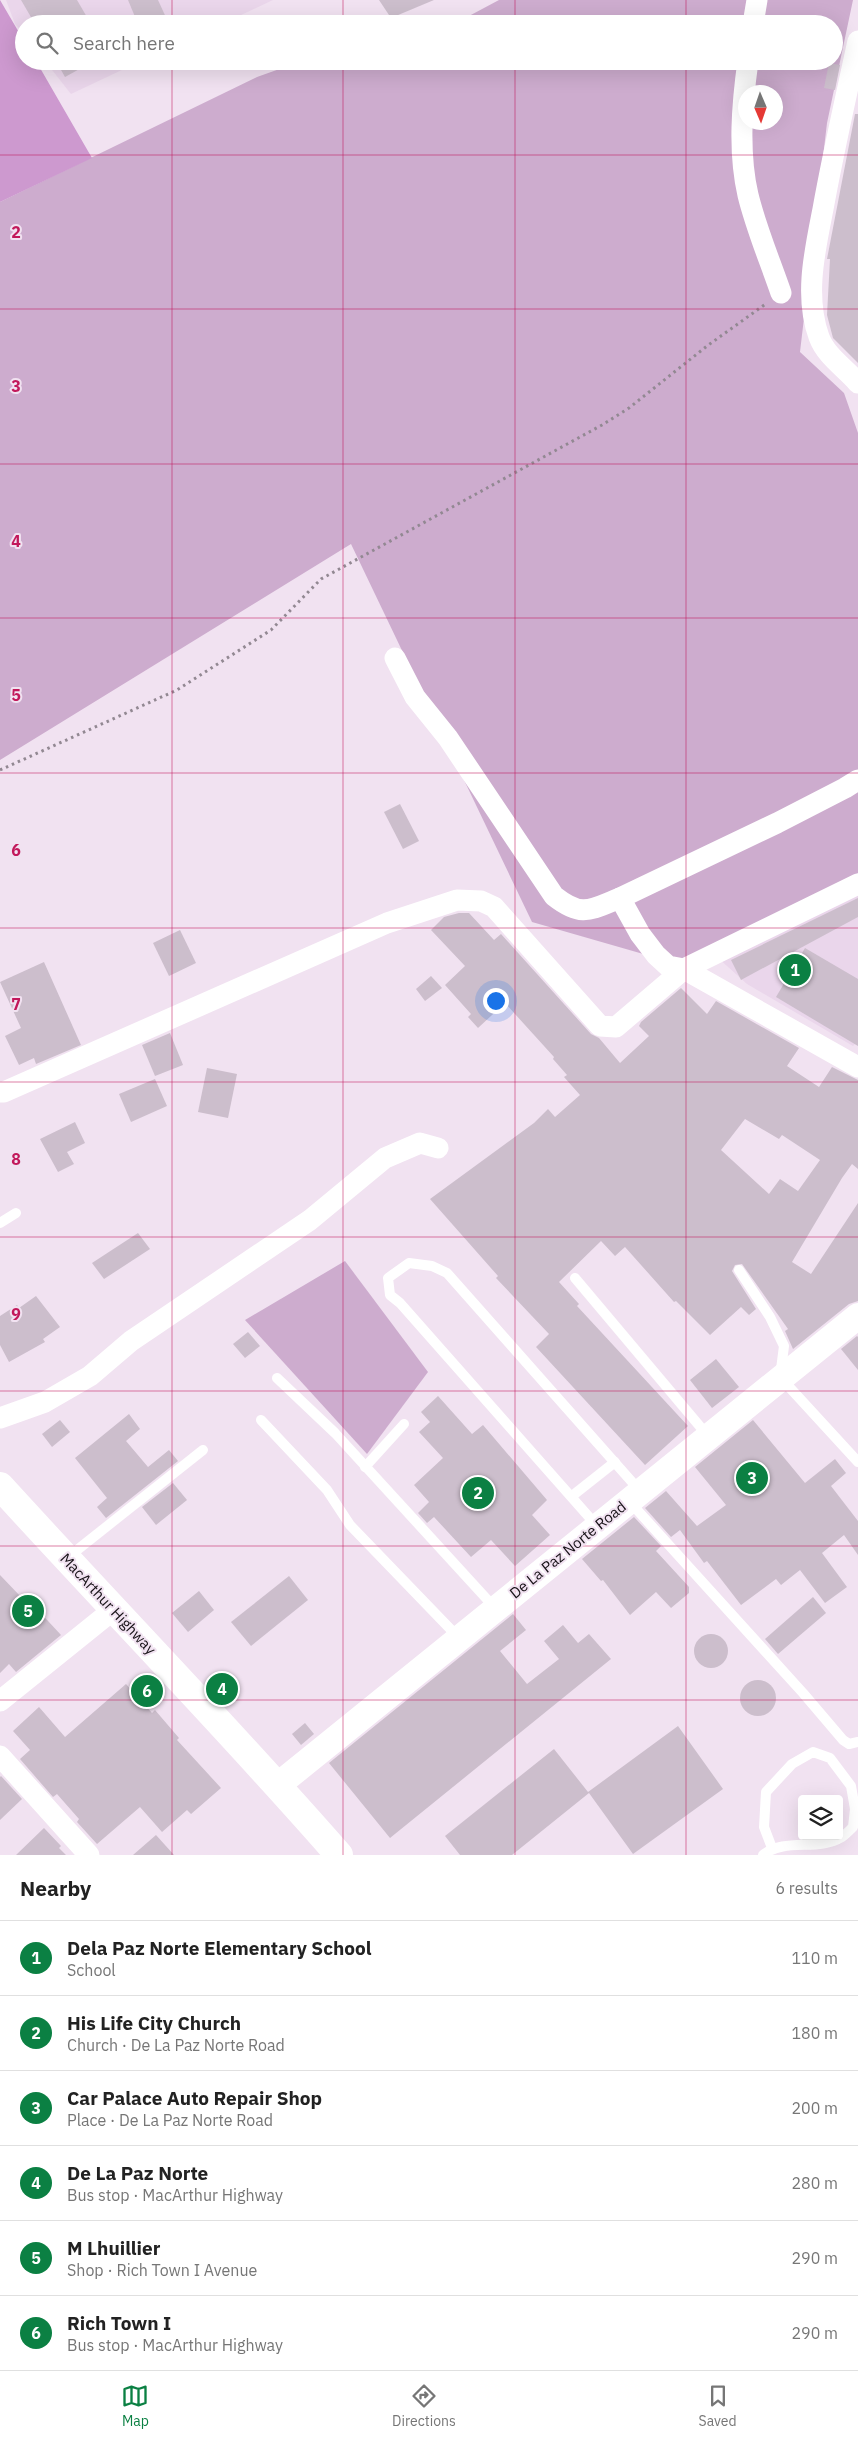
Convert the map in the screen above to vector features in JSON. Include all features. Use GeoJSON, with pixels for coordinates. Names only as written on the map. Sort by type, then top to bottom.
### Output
{"type":"FeatureCollection","features":[{"type":"Feature","properties":{"kind":"highway","name":"MacArthur Highway"},"geometry":{"type":"LineString","coordinates":[[0,1486],[113,1610],[278,1785],[339,1855]]}},
{"type":"Feature","properties":{"kind":"street"},"geometry":{"type":"LineString","coordinates":[[754,15],[757,0]]}},
{"type":"Feature","properties":{"kind":"street"},"geometry":{"type":"LineString","coordinates":[[858,41],[828,180],[812,287],[813,312],[819,338],[834,359],[858,383]]}},
{"type":"Feature","properties":{"kind":"street"},"geometry":{"type":"LineString","coordinates":[[747,70],[744,86],[742,154],[748,194],[780,293]]}},
{"type":"Feature","properties":{"kind":"street"},"geometry":{"type":"LineString","coordinates":[[395,658],[415,697],[448,738],[554,896],[574,909],[587,911],[620,898],[777,823],[858,780]]}},
{"type":"Feature","properties":{"kind":"street"},"geometry":{"type":"LineString","coordinates":[[0,1092],[4,1092],[217,999],[387,923],[457,900],[480,902],[494,907],[600,1026],[616,1027],[684,969],[858,884]]}},
{"type":"Feature","properties":{"kind":"street"},"geometry":{"type":"LineString","coordinates":[[620,898],[640,934],[656,955],[668,966],[684,969],[858,1067]]}},
{"type":"Feature","properties":{"kind":"street"},"geometry":{"type":"LineString","coordinates":[[0,1418],[44,1402],[90,1376],[131,1341],[310,1220],[385,1158],[420,1143],[438,1148]]}},
{"type":"Feature","properties":{"kind":"street","name":"De La Paz Norte Road"},"geometry":{"type":"LineString","coordinates":[[278,1785],[780,1377],[858,1316]]}},
{"type":"Feature","properties":{"kind":"street"},"geometry":{"type":"LineString","coordinates":[[0,1701],[113,1610]]}},
{"type":"Feature","properties":{"kind":"street"},"geometry":{"type":"LineString","coordinates":[[0,1756],[88,1855]]}},
{"type":"Feature","properties":{"kind":"lane"},"geometry":{"type":"LineString","coordinates":[[0,1223],[16,1213]]}},
{"type":"Feature","properties":{"kind":"lane"},"geometry":{"type":"LineString","coordinates":[[598,1526],[390,1294],[388,1278],[409,1263],[432,1266],[447,1273],[615,1462],[635,1495],[843,1740],[849,1744],[858,1742]]}},
{"type":"Feature","properties":{"kind":"lane"},"geometry":{"type":"LineString","coordinates":[[739,1270],[770,1317],[784,1346],[780,1377],[858,1462]]}},
{"type":"Feature","properties":{"kind":"lane"},"geometry":{"type":"LineString","coordinates":[[575,1278],[709,1436]]}},
{"type":"Feature","properties":{"kind":"lane"},"geometry":{"type":"LineString","coordinates":[[277,1378],[334,1433],[495,1608]]}},
{"type":"Feature","properties":{"kind":"lane"},"geometry":{"type":"LineString","coordinates":[[262,1420],[327,1490],[350,1525],[459,1638]]}},
{"type":"Feature","properties":{"kind":"lane"},"geometry":{"type":"LineString","coordinates":[[365,1466],[404,1424]]}},
{"type":"Feature","properties":{"kind":"lane"},"geometry":{"type":"LineString","coordinates":[[66,1559],[203,1450]]}},
{"type":"Feature","properties":{"kind":"lane"},"geometry":{"type":"LineString","coordinates":[[572,1496],[615,1462]]}},
{"type":"Feature","properties":{"kind":"lane"},"geometry":{"type":"LineString","coordinates":[[763,1855],[772,1848],[782,1845],[817,1844],[841,1838],[854,1827],[856,1809],[852,1786],[830,1758],[813,1752],[803,1756],[792,1764],[766,1792],[764,1827],[772,1848]]}},
{"type":"Feature","properties":{"kind":"path"},"geometry":{"type":"LineString","coordinates":[[0,770],[177,690],[271,630],[321,579],[602,426],[629,408],[707,346],[780,293]]}},
{"type":"Feature","properties":{"kind":"shaded area"},"geometry":{"type":"Polygon","coordinates":[[[0,0],[15,26],[15,70],[41,70],[92,158],[0,202],[0,0]]]}},
{"type":"Feature","properties":{"kind":"shaded area"},"geometry":{"type":"Polygon","coordinates":[[[6,0],[273,0],[241,15],[15,15],[15,24],[6,0]]]}},
{"type":"Feature","properties":{"kind":"shaded area"},"geometry":{"type":"Polygon","coordinates":[[[499,0],[853,0],[843,47],[843,15],[471,15],[499,0]]]}},
{"type":"Feature","properties":{"kind":"shaded area"},"geometry":{"type":"Polygon","coordinates":[[[52,70],[122,70],[71,94],[52,70]]]}},
{"type":"Feature","properties":{"kind":"shaded area"},"geometry":{"type":"Polygon","coordinates":[[[277,70],[838,70],[827,123],[800,352],[844,393],[858,433],[858,873],[678,964],[532,922],[351,544],[0,760],[0,202],[257,77],[277,70]]]}},
{"type":"Feature","properties":{"kind":"shaded area"},"geometry":{"type":"Polygon","coordinates":[[[858,888],[858,1041],[853,1046],[747,984],[717,957],[858,888]]]}},
{"type":"Feature","properties":{"kind":"shaded area"},"geometry":{"type":"Polygon","coordinates":[[[345,1261],[428,1372],[367,1454],[245,1320],[345,1261]]]}},
{"type":"Feature","properties":{"kind":"building"},"geometry":{"type":"Polygon","coordinates":[[[21,0],[77,0],[86,15],[30,15],[21,0]]]}},
{"type":"Feature","properties":{"kind":"building"},"geometry":{"type":"Polygon","coordinates":[[[128,0],[158,0],[165,15],[134,15],[128,0]]]}},
{"type":"Feature","properties":{"kind":"building"},"geometry":{"type":"Polygon","coordinates":[[[379,0],[434,0],[398,15],[389,15],[379,0]]]}},
{"type":"Feature","properties":{"kind":"building"},"geometry":{"type":"Polygon","coordinates":[[[61,70],[78,70],[65,77],[61,70]]]}},
{"type":"Feature","properties":{"kind":"building"},"geometry":{"type":"Polygon","coordinates":[[[828,70],[839,70],[835,90],[824,88],[828,70]]]}},
{"type":"Feature","properties":{"kind":"building"},"geometry":{"type":"Polygon","coordinates":[[[855,114],[858,114],[858,363],[833,338],[827,315],[830,259],[827,259],[855,114]]]}},
{"type":"Feature","properties":{"kind":"building"},"geometry":{"type":"Polygon","coordinates":[[[400,804],[419,841],[403,849],[384,812],[400,804]]]}},
{"type":"Feature","properties":{"kind":"building"},"geometry":{"type":"Polygon","coordinates":[[[858,898],[858,917],[741,980],[731,960],[858,898]]]}},
{"type":"Feature","properties":{"kind":"building"},"geometry":{"type":"Polygon","coordinates":[[[459,913],[469,913],[494,940],[501,934],[591,1034],[599,1038],[620,1063],[649,1036],[639,1026],[641,1022],[681,988],[707,1014],[716,1001],[799,1048],[787,1066],[819,1087],[832,1067],[858,1080],[858,1169],[852,1164],[842,1178],[792,1262],[811,1274],[858,1203],[858,1301],[849,1304],[793,1349],[785,1331],[788,1329],[742,1264],[735,1265],[732,1271],[756,1309],[749,1315],[741,1307],[710,1335],[676,1301],[674,1302],[625,1247],[615,1256],[601,1241],[559,1282],[579,1304],[577,1306],[688,1426],[645,1465],[536,1347],[549,1334],[496,1278],[498,1276],[430,1199],[534,1123],[548,1109],[555,1117],[580,1095],[564,1077],[567,1075],[553,1059],[554,1057],[505,1003],[478,1028],[468,1017],[471,1014],[445,985],[465,966],[431,930],[444,917],[459,913]],[[745,1119],[721,1150],[769,1194],[780,1179],[798,1191],[820,1160],[782,1135],[779,1139],[745,1119]]]}},
{"type":"Feature","properties":{"kind":"building"},"geometry":{"type":"Polygon","coordinates":[[[180,930],[196,963],[169,976],[153,943],[180,930]]]}},
{"type":"Feature","properties":{"kind":"building"},"geometry":{"type":"Polygon","coordinates":[[[805,948],[858,979],[858,1046],[776,997],[805,948]]]}},
{"type":"Feature","properties":{"kind":"building"},"geometry":{"type":"Polygon","coordinates":[[[44,962],[81,1045],[36,1064],[34,1058],[19,1065],[5,1036],[21,1028],[0,982],[44,962]]]}},
{"type":"Feature","properties":{"kind":"building"},"geometry":{"type":"Polygon","coordinates":[[[431,976],[442,988],[425,1001],[416,989],[431,976]]]}},
{"type":"Feature","properties":{"kind":"building"},"geometry":{"type":"Polygon","coordinates":[[[170,1033],[183,1065],[155,1076],[142,1045],[170,1033]]]}},
{"type":"Feature","properties":{"kind":"building"},"geometry":{"type":"Polygon","coordinates":[[[207,1068],[237,1074],[228,1118],[198,1112],[207,1068]]]}},
{"type":"Feature","properties":{"kind":"building"},"geometry":{"type":"Polygon","coordinates":[[[155,1079],[167,1106],[131,1122],[119,1094],[155,1079]]]}},
{"type":"Feature","properties":{"kind":"building"},"geometry":{"type":"Polygon","coordinates":[[[75,1122],[85,1143],[67,1152],[74,1164],[58,1172],[40,1139],[75,1122]]]}},
{"type":"Feature","properties":{"kind":"building"},"geometry":{"type":"Polygon","coordinates":[[[138,1233],[150,1249],[104,1279],[92,1263],[138,1233]]]}},
{"type":"Feature","properties":{"kind":"building"},"geometry":{"type":"Polygon","coordinates":[[[36,1296],[60,1327],[43,1339],[45,1342],[9,1362],[0,1345],[0,1316],[17,1305],[19,1308],[36,1296]]]}},
{"type":"Feature","properties":{"kind":"building"},"geometry":{"type":"Polygon","coordinates":[[[248,1332],[260,1346],[245,1358],[233,1344],[248,1332]]]}},
{"type":"Feature","properties":{"kind":"building"},"geometry":{"type":"Polygon","coordinates":[[[858,1337],[858,1370],[841,1349],[858,1337]]]}},
{"type":"Feature","properties":{"kind":"building"},"geometry":{"type":"Polygon","coordinates":[[[716,1359],[739,1387],[712,1408],[690,1380],[716,1359]]]}},
{"type":"Feature","properties":{"kind":"building"},"geometry":{"type":"Polygon","coordinates":[[[438,1396],[472,1434],[483,1425],[547,1500],[532,1515],[550,1535],[515,1566],[491,1540],[471,1557],[434,1517],[427,1523],[418,1513],[429,1502],[414,1485],[443,1458],[419,1432],[430,1422],[421,1412],[438,1396]]]}},
{"type":"Feature","properties":{"kind":"building"},"geometry":{"type":"Polygon","coordinates":[[[129,1414],[140,1429],[126,1441],[148,1467],[169,1450],[178,1461],[106,1518],[97,1507],[107,1498],[75,1458],[129,1414]]]}},
{"type":"Feature","properties":{"kind":"building"},"geometry":{"type":"Polygon","coordinates":[[[60,1420],[70,1432],[52,1447],[42,1434],[60,1420]]]}},
{"type":"Feature","properties":{"kind":"building"},"geometry":{"type":"Polygon","coordinates":[[[753,1420],[805,1483],[835,1459],[846,1473],[831,1486],[858,1521],[858,1555],[844,1535],[822,1553],[847,1587],[825,1603],[800,1570],[781,1585],[776,1579],[741,1605],[707,1561],[704,1563],[680,1530],[671,1537],[645,1508],[666,1491],[697,1526],[726,1505],[695,1467],[753,1420]]]}},
{"type":"Feature","properties":{"kind":"building"},"geometry":{"type":"Polygon","coordinates":[[[173,1483],[187,1500],[156,1525],[142,1507],[173,1483]]]}},
{"type":"Feature","properties":{"kind":"building"},"geometry":{"type":"Polygon","coordinates":[[[634,1517],[661,1546],[656,1551],[689,1587],[689,1593],[671,1608],[656,1592],[630,1615],[603,1580],[601,1581],[582,1559],[634,1517]]]}},
{"type":"Feature","properties":{"kind":"building"},"geometry":{"type":"Polygon","coordinates":[[[0,1575],[21,1597],[23,1594],[61,1635],[16,1672],[9,1664],[0,1673],[0,1575]]]}},
{"type":"Feature","properties":{"kind":"building"},"geometry":{"type":"Polygon","coordinates":[[[289,1576],[308,1600],[251,1646],[231,1622],[289,1576]]]}},
{"type":"Feature","properties":{"kind":"building"},"geometry":{"type":"Polygon","coordinates":[[[199,1591],[214,1610],[188,1632],[172,1613],[199,1591]]]}},
{"type":"Feature","properties":{"kind":"building"},"geometry":{"type":"Polygon","coordinates":[[[813,1597],[826,1613],[778,1654],[765,1639],[813,1597]]]}},
{"type":"Feature","properties":{"kind":"building"},"geometry":{"type":"Polygon","coordinates":[[[513,1614],[526,1630],[500,1651],[527,1684],[559,1659],[544,1641],[563,1625],[578,1643],[589,1634],[611,1659],[390,1838],[329,1763],[513,1614]]]}},
{"type":"Feature","properties":{"kind":"building"},"geometry":{"type":"Polygon","coordinates":[[[711,1634],[723,1639],[728,1651],[723,1663],[711,1668],[699,1663],[694,1651],[699,1639],[711,1634]]]}},
{"type":"Feature","properties":{"kind":"building"},"geometry":{"type":"Polygon","coordinates":[[[758,1680],[765,1681],[771,1685],[775,1691],[775,1705],[771,1711],[765,1715],[758,1716],[751,1715],[745,1711],[741,1705],[740,1698],[741,1691],[745,1685],[751,1681],[758,1680]]]}},
{"type":"Feature","properties":{"kind":"building"},"geometry":{"type":"Polygon","coordinates":[[[126,1684],[152,1713],[155,1710],[179,1738],[177,1740],[221,1788],[191,1814],[187,1810],[162,1832],[140,1807],[97,1844],[77,1822],[79,1819],[57,1794],[53,1797],[20,1759],[30,1750],[13,1731],[39,1707],[65,1737],[126,1684]]]}},
{"type":"Feature","properties":{"kind":"building"},"geometry":{"type":"Polygon","coordinates":[[[305,1723],[314,1734],[301,1745],[292,1734],[305,1723]]]}},
{"type":"Feature","properties":{"kind":"building"},"geometry":{"type":"Polygon","coordinates":[[[678,1726],[723,1789],[633,1854],[589,1793],[512,1855],[460,1855],[445,1836],[554,1749],[588,1792],[678,1726]]]}},
{"type":"Feature","properties":{"kind":"building"},"geometry":{"type":"Polygon","coordinates":[[[0,1777],[22,1799],[0,1820],[0,1777]]]}},
{"type":"Feature","properties":{"kind":"building"},"geometry":{"type":"Polygon","coordinates":[[[44,1828],[61,1846],[59,1848],[66,1855],[16,1855],[44,1828]]]}},
{"type":"Feature","properties":{"kind":"building"},"geometry":{"type":"Polygon","coordinates":[[[156,1835],[174,1855],[133,1855],[156,1835]]]}},
{"type":"Feature","properties":{"kind":"place","name":"Dela Paz Norte Elementary School"},"geometry":{"type":"Point","coordinates":[795,970]}},
{"type":"Feature","properties":{"kind":"place","name":"Car Palace Auto Repair Shop"},"geometry":{"type":"Point","coordinates":[752,1478]}},
{"type":"Feature","properties":{"kind":"place","name":"His Life City Church"},"geometry":{"type":"Point","coordinates":[478,1493]}},
{"type":"Feature","properties":{"kind":"place","name":"M Lhuillier"},"geometry":{"type":"Point","coordinates":[28,1611]}},
{"type":"Feature","properties":{"kind":"place","name":"De La Paz Norte"},"geometry":{"type":"Point","coordinates":[222,1689]}},
{"type":"Feature","properties":{"kind":"place","name":"Rich Town I"},"geometry":{"type":"Point","coordinates":[147,1691]}}]}
